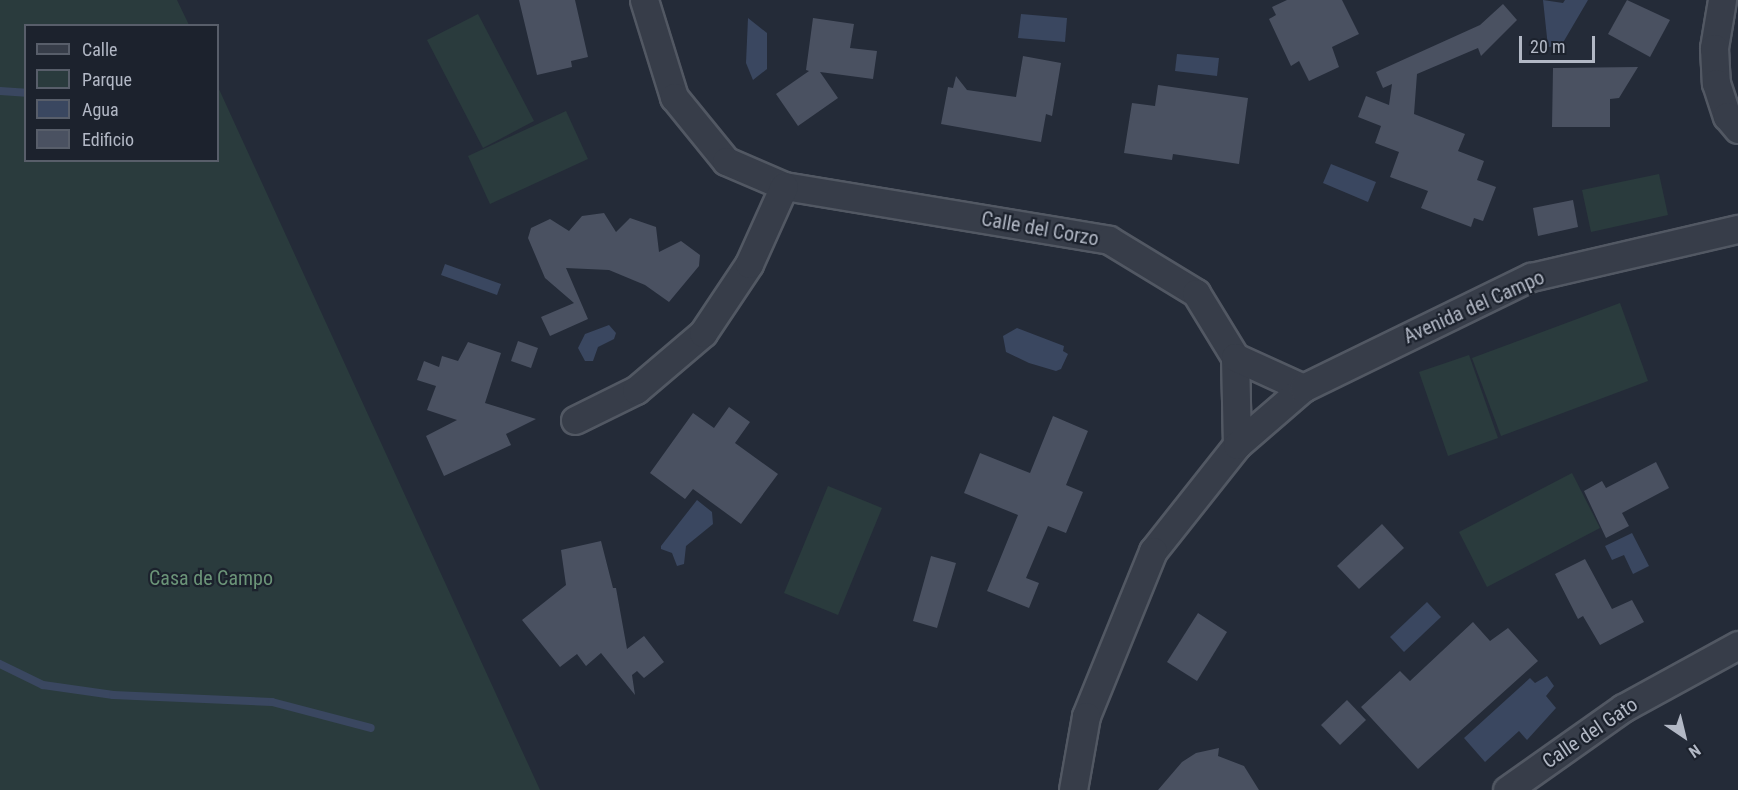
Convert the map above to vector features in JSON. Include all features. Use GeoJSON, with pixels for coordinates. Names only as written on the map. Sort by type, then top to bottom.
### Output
{"type":"FeatureCollection","features":[{"type":"Feature","properties":{"kind":"street","name":"Calle del Corzo"},"geometry":{"type":"LineString","coordinates":[[644,0],[674,97],[726,161],[784,186],[1108,240],[1196,293],[1235,357]]}},
{"type":"Feature","properties":{"kind":"street"},"geometry":{"type":"LineString","coordinates":[[1722,0],[1714,48],[1716,83],[1727,116],[1738,129]]}},
{"type":"Feature","properties":{"kind":"street"},"geometry":{"type":"LineString","coordinates":[[575,420],[636,390],[703,333],[749,264],[784,186]]}},
{"type":"Feature","properties":{"kind":"street","name":"Avenida del Campo"},"geometry":{"type":"LineString","coordinates":[[1237,445],[1303,388],[1531,277],[1738,229]]}},
{"type":"Feature","properties":{"kind":"street"},"geometry":{"type":"LineString","coordinates":[[1073,790],[1086,716],[1153,551],[1237,445],[1235,357],[1303,388]]}},
{"type":"Feature","properties":{"kind":"street","name":"Calle del Gato"},"geometry":{"type":"LineString","coordinates":[[1506,790],[1623,708],[1738,645]]}},
{"type":"Feature","properties":{"kind":"green space","name":"Casa de Campo"},"geometry":{"type":"Polygon","coordinates":[[[0,0],[177,0],[189,24],[24,24],[24,162],[219,162],[219,89],[540,790],[0,790],[0,0]]]}},
{"type":"Feature","properties":{"kind":"green space"},"geometry":{"type":"Polygon","coordinates":[[[478,14],[534,121],[483,148],[427,40],[478,14]]]}},
{"type":"Feature","properties":{"kind":"green space"},"geometry":{"type":"Polygon","coordinates":[[[566,111],[588,159],[490,204],[468,156],[566,111]]]}},
{"type":"Feature","properties":{"kind":"green space"},"geometry":{"type":"Polygon","coordinates":[[[1659,174],[1668,215],[1591,232],[1582,190],[1659,174]]]}},
{"type":"Feature","properties":{"kind":"green space"},"geometry":{"type":"Polygon","coordinates":[[[1620,303],[1648,381],[1501,436],[1472,358],[1620,303]]]}},
{"type":"Feature","properties":{"kind":"green space"},"geometry":{"type":"Polygon","coordinates":[[[1469,355],[1498,438],[1448,456],[1419,372],[1469,355]]]}},
{"type":"Feature","properties":{"kind":"green space"},"geometry":{"type":"Polygon","coordinates":[[[1572,473],[1600,528],[1487,587],[1459,532],[1572,473]]]}},
{"type":"Feature","properties":{"kind":"green space"},"geometry":{"type":"Polygon","coordinates":[[[828,486],[882,508],[838,615],[784,593],[828,486]]]}},
{"type":"Feature","properties":{"kind":"water"},"geometry":{"type":"Polygon","coordinates":[[[1543,0],[1563,3],[1565,0],[1588,0],[1561,46],[1548,47],[1543,0]]]}},
{"type":"Feature","properties":{"kind":"water"},"geometry":{"type":"Polygon","coordinates":[[[1021,14],[1067,18],[1065,42],[1018,38],[1021,14]]]}},
{"type":"Feature","properties":{"kind":"water"},"geometry":{"type":"Polygon","coordinates":[[[748,18],[767,33],[767,69],[753,80],[746,63],[748,18]]]}},
{"type":"Feature","properties":{"kind":"water"},"geometry":{"type":"Polygon","coordinates":[[[1177,54],[1219,58],[1217,76],[1175,71],[1177,54]]]}},
{"type":"Feature","properties":{"kind":"water"},"geometry":{"type":"Polygon","coordinates":[[[1331,164],[1376,182],[1368,202],[1323,183],[1331,164]]]}},
{"type":"Feature","properties":{"kind":"water"},"geometry":{"type":"Polygon","coordinates":[[[445,264],[501,284],[497,295],[441,275],[445,264]]]}},
{"type":"Feature","properties":{"kind":"water"},"geometry":{"type":"Polygon","coordinates":[[[609,325],[616,333],[614,339],[598,347],[593,361],[585,361],[578,348],[585,334],[609,325]]]}},
{"type":"Feature","properties":{"kind":"water"},"geometry":{"type":"Polygon","coordinates":[[[1017,328],[1064,346],[1063,351],[1068,354],[1061,369],[1056,371],[1029,363],[1006,352],[1003,336],[1017,328]]]}},
{"type":"Feature","properties":{"kind":"water"},"geometry":{"type":"Polygon","coordinates":[[[697,500],[712,512],[713,524],[686,546],[684,564],[677,566],[672,553],[661,549],[661,546],[697,500]]]}},
{"type":"Feature","properties":{"kind":"water"},"geometry":{"type":"Polygon","coordinates":[[[1632,533],[1649,566],[1633,574],[1624,555],[1612,560],[1605,546],[1632,533]]]}},
{"type":"Feature","properties":{"kind":"water"},"geometry":{"type":"Polygon","coordinates":[[[1427,602],[1441,617],[1404,652],[1390,637],[1427,602]]]}},
{"type":"Feature","properties":{"kind":"water"},"geometry":{"type":"Polygon","coordinates":[[[1547,676],[1554,686],[1546,696],[1556,708],[1527,740],[1519,731],[1485,762],[1464,738],[1530,678],[1535,683],[1547,676]]]}},
{"type":"Feature","properties":{"kind":"building"},"geometry":{"type":"Polygon","coordinates":[[[519,0],[575,0],[588,57],[571,61],[572,67],[537,75],[519,0]]]}},
{"type":"Feature","properties":{"kind":"building"},"geometry":{"type":"Polygon","coordinates":[[[1287,0],[1342,0],[1359,34],[1332,47],[1339,67],[1309,81],[1299,61],[1291,66],[1269,19],[1276,15],[1272,7],[1287,0]]]}},
{"type":"Feature","properties":{"kind":"building"},"geometry":{"type":"Polygon","coordinates":[[[1627,0],[1670,20],[1650,57],[1608,34],[1627,0]]]}},
{"type":"Feature","properties":{"kind":"building"},"geometry":{"type":"Polygon","coordinates":[[[1503,4],[1517,20],[1481,56],[1478,48],[1417,74],[1414,114],[1465,134],[1458,151],[1484,161],[1477,180],[1496,187],[1483,221],[1474,218],[1471,227],[1421,208],[1428,191],[1390,177],[1399,152],[1375,143],[1381,126],[1358,117],[1366,96],[1389,105],[1392,84],[1383,88],[1376,72],[1480,25],[1503,4]]]}},
{"type":"Feature","properties":{"kind":"building"},"geometry":{"type":"Polygon","coordinates":[[[813,18],[854,24],[850,48],[877,51],[873,79],[820,72],[838,98],[798,126],[776,94],[809,71],[806,70],[813,18]]]}},
{"type":"Feature","properties":{"kind":"building"},"geometry":{"type":"Polygon","coordinates":[[[1023,56],[1061,63],[1052,116],[1046,114],[1041,142],[941,124],[948,87],[953,88],[956,76],[967,90],[1016,97],[1023,56]]]}},
{"type":"Feature","properties":{"kind":"building"},"geometry":{"type":"Polygon","coordinates":[[[1638,67],[1619,98],[1610,99],[1610,127],[1552,127],[1553,68],[1638,67]]]}},
{"type":"Feature","properties":{"kind":"building"},"geometry":{"type":"Polygon","coordinates":[[[1158,85],[1248,98],[1239,164],[1173,154],[1172,160],[1124,153],[1132,103],[1155,106],[1158,85]]]}},
{"type":"Feature","properties":{"kind":"building"},"geometry":{"type":"Polygon","coordinates":[[[1573,200],[1578,227],[1538,236],[1533,208],[1573,200]]]}},
{"type":"Feature","properties":{"kind":"building"},"geometry":{"type":"Polygon","coordinates":[[[604,213],[616,232],[630,218],[656,227],[659,252],[681,241],[700,255],[699,266],[669,302],[645,285],[609,270],[566,268],[588,319],[550,336],[541,317],[574,303],[545,278],[528,238],[531,228],[550,219],[569,231],[582,216],[604,213]]]}},
{"type":"Feature","properties":{"kind":"building"},"geometry":{"type":"Polygon","coordinates":[[[518,341],[538,348],[531,368],[511,361],[518,341]]]}},
{"type":"Feature","properties":{"kind":"building"},"geometry":{"type":"Polygon","coordinates":[[[468,342],[501,353],[485,403],[536,419],[506,434],[511,445],[444,476],[426,436],[457,420],[427,410],[436,386],[417,380],[424,361],[439,367],[442,356],[458,361],[468,342]]]}},
{"type":"Feature","properties":{"kind":"building"},"geometry":{"type":"Polygon","coordinates":[[[729,407],[750,422],[735,443],[778,474],[741,524],[693,489],[685,499],[650,473],[693,413],[714,428],[729,407]]]}},
{"type":"Feature","properties":{"kind":"building"},"geometry":{"type":"Polygon","coordinates":[[[1053,416],[1088,431],[1066,485],[1083,492],[1066,533],[1048,526],[1026,578],[1039,583],[1029,608],[987,591],[1018,515],[964,493],[980,453],[1030,473],[1053,416]]]}},
{"type":"Feature","properties":{"kind":"building"},"geometry":{"type":"Polygon","coordinates":[[[1656,462],[1669,488],[1622,513],[1629,526],[1606,538],[1584,491],[1602,481],[1606,488],[1656,462]]]}},
{"type":"Feature","properties":{"kind":"building"},"geometry":{"type":"Polygon","coordinates":[[[1382,524],[1404,548],[1359,589],[1337,566],[1382,524]]]}},
{"type":"Feature","properties":{"kind":"building"},"geometry":{"type":"Polygon","coordinates":[[[601,541],[613,588],[616,588],[627,649],[644,636],[664,662],[644,678],[637,671],[632,675],[635,695],[601,653],[586,666],[577,654],[560,667],[522,620],[566,585],[561,550],[601,541]]]}},
{"type":"Feature","properties":{"kind":"building"},"geometry":{"type":"Polygon","coordinates":[[[931,556],[956,563],[937,628],[913,621],[931,556]]]}},
{"type":"Feature","properties":{"kind":"building"},"geometry":{"type":"Polygon","coordinates":[[[1585,559],[1612,609],[1632,600],[1644,622],[1600,645],[1583,616],[1578,619],[1555,574],[1585,559]]]}},
{"type":"Feature","properties":{"kind":"building"},"geometry":{"type":"Polygon","coordinates":[[[1198,613],[1227,632],[1197,681],[1167,662],[1198,613]]]}},
{"type":"Feature","properties":{"kind":"building"},"geometry":{"type":"Polygon","coordinates":[[[1473,622],[1490,641],[1508,628],[1538,661],[1418,769],[1361,707],[1400,671],[1410,681],[1473,622]]]}},
{"type":"Feature","properties":{"kind":"building"},"geometry":{"type":"Polygon","coordinates":[[[1347,700],[1366,720],[1340,745],[1321,725],[1347,700]]]}},
{"type":"Feature","properties":{"kind":"building"},"geometry":{"type":"Polygon","coordinates":[[[1219,748],[1218,756],[1244,766],[1259,790],[1158,790],[1182,762],[1196,753],[1219,748]]]}},
{"type":"Feature","properties":{"kind":"waterway"},"geometry":{"type":"LineString","coordinates":[[0,91],[24,93]]}},
{"type":"Feature","properties":{"kind":"waterway"},"geometry":{"type":"LineString","coordinates":[[0,664],[43,685],[113,695],[272,702],[371,728]]}}]}
